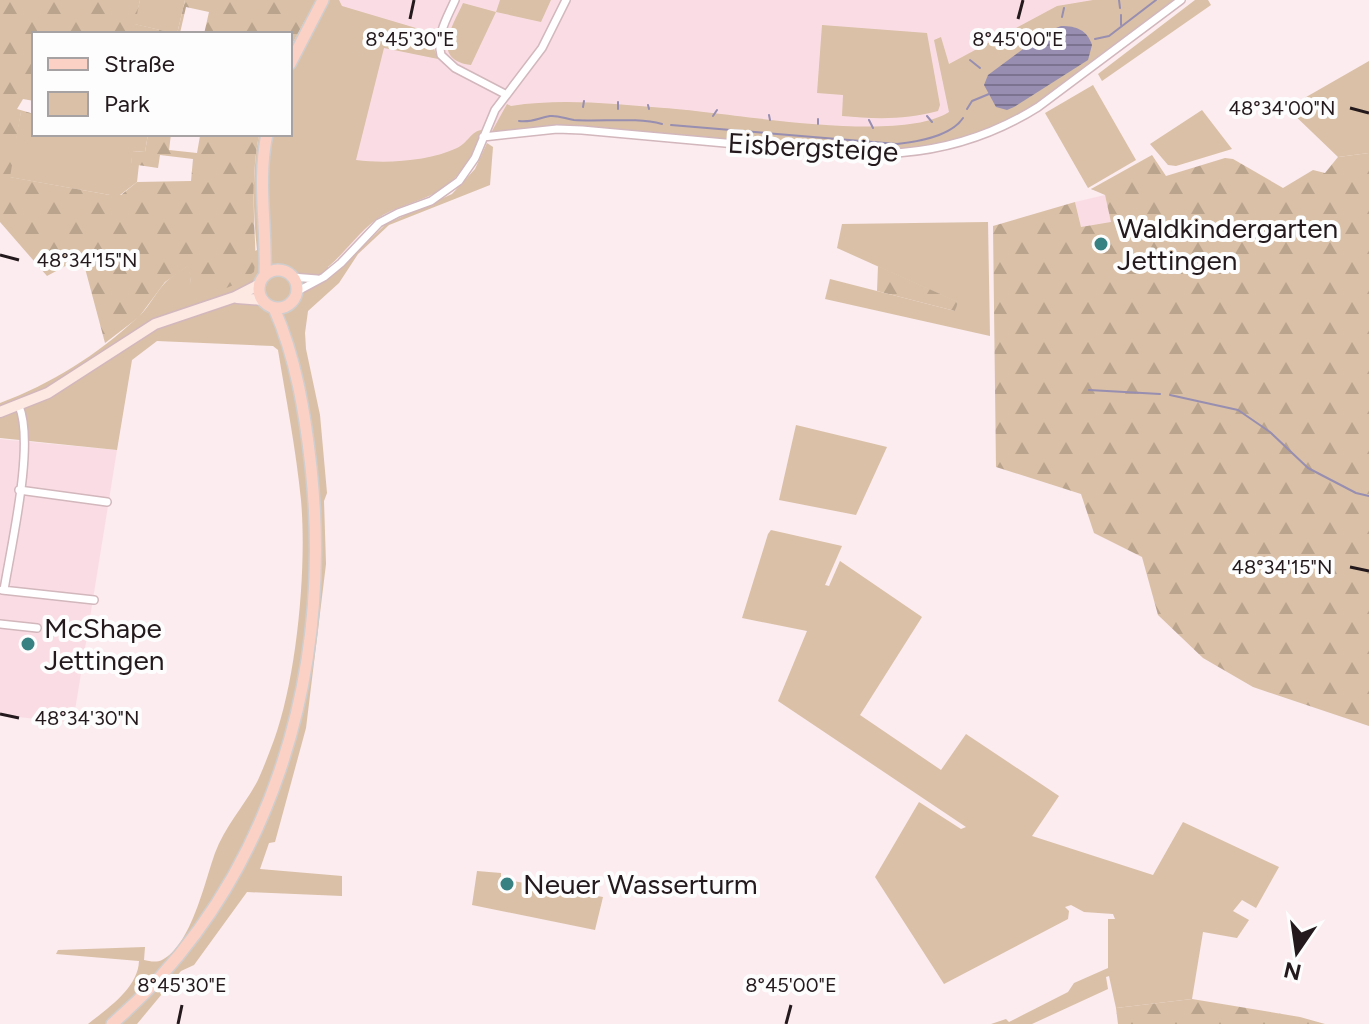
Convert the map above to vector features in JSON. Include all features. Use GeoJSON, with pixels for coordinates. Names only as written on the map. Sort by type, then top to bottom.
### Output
{"type":"FeatureCollection","features":[{"type":"Feature","properties":{"kind":"main road"},"geometry":{"type":"LineString","coordinates":[[292,60],[323,0]]}},
{"type":"Feature","properties":{"kind":"main road"},"geometry":{"type":"LineString","coordinates":[[112,1024],[181,953],[238,870],[264,817],[299,704],[314,600],[314,501],[308,441],[286,336],[274,308],[263,300],[266,245],[262,210],[263,152],[267,136]]}},
{"type":"Feature","properties":{"kind":"main road"},"geometry":{"type":"LineString","coordinates":[[266,245],[280,270],[292,277],[296,292],[289,305],[286,336]]}},
{"type":"Feature","properties":{"kind":"main road"},"geometry":{"type":"LineString","coordinates":[[262,279],[280,270]]}},
{"type":"Feature","properties":{"kind":"main road"},"geometry":{"type":"LineString","coordinates":[[274,308],[289,305]]}},
{"type":"Feature","properties":{"kind":"street"},"geometry":{"type":"LineString","coordinates":[[455,0],[439,40],[441,55],[455,68],[505,94]]}},
{"type":"Feature","properties":{"kind":"street"},"geometry":{"type":"LineString","coordinates":[[296,292],[341,263],[379,223],[448,191],[468,170],[505,94],[542,48],[566,0]]}},
{"type":"Feature","properties":{"kind":"street","name":"Eisbergsteige"},"geometry":{"type":"LineString","coordinates":[[483,137],[557,129],[582,130],[856,155],[917,152],[959,144],[1017,121],[1181,0]]}},
{"type":"Feature","properties":{"kind":"street"},"geometry":{"type":"LineString","coordinates":[[292,277],[319,279]]}},
{"type":"Feature","properties":{"kind":"street"},"geometry":{"type":"LineString","coordinates":[[0,412],[48,393],[155,324],[235,297],[262,279]]}},
{"type":"Feature","properties":{"kind":"street"},"geometry":{"type":"LineString","coordinates":[[235,297],[263,300]]}},
{"type":"Feature","properties":{"kind":"street"},"geometry":{"type":"LineString","coordinates":[[19,406],[26,433],[2,590],[94,600]]}},
{"type":"Feature","properties":{"kind":"street"},"geometry":{"type":"LineString","coordinates":[[19,490],[107,502]]}},
{"type":"Feature","properties":{"kind":"street"},"geometry":{"type":"LineString","coordinates":[[0,624],[37,628]]}},
{"type":"Feature","properties":{"kind":"shaded area"},"geometry":{"type":"Polygon","coordinates":[[[330,0],[1176,0],[1065,85],[856,150],[566,126],[526,128],[480,136],[456,178],[433,194],[383,215],[368,226],[339,258],[291,136],[330,0]]]}},
{"type":"Feature","properties":{"kind":"shaded area"},"geometry":{"type":"Polygon","coordinates":[[[1061,26],[1084,32],[1092,45],[1088,60],[1014,107],[1007,110],[996,107],[984,85],[988,75],[1046,32],[1061,26]]]}},
{"type":"Feature","properties":{"kind":"shaded area","name":"Waldkindergarten Jettingen"},"geometry":{"type":"Polygon","coordinates":[[[1105,195],[1121,261],[1091,269],[1075,202],[1105,195]]]}},
{"type":"Feature","properties":{"kind":"shaded area"},"geometry":{"type":"Polygon","coordinates":[[[0,439],[117,450],[73,723],[0,715],[0,439]]]}},
{"type":"Feature","properties":{"kind":"green space"},"geometry":{"type":"Polygon","coordinates":[[[0,0],[140,0],[135,24],[169,32],[32,32],[32,101],[23,99],[17,109],[32,114],[21,112],[10,177],[121,195],[137,182],[191,181],[193,159],[160,155],[158,168],[131,164],[132,151],[145,152],[148,136],[171,136],[169,150],[197,153],[200,136],[259,136],[254,185],[254,272],[228,287],[199,295],[191,283],[188,266],[165,282],[139,317],[105,343],[82,257],[47,276],[0,222],[0,0]]]}},
{"type":"Feature","properties":{"kind":"green space"},"geometry":{"type":"Polygon","coordinates":[[[140,0],[185,0],[177,32],[134,24],[140,0]]]}},
{"type":"Feature","properties":{"kind":"green space"},"geometry":{"type":"Polygon","coordinates":[[[185,0],[316,0],[292,44],[292,32],[204,32],[209,12],[186,7],[180,32],[177,32],[185,0]]]}},
{"type":"Feature","properties":{"kind":"green space"},"geometry":{"type":"Polygon","coordinates":[[[316,0],[339,0],[342,6],[436,34],[433,46],[438,59],[384,48],[356,160],[381,162],[434,156],[457,148],[482,130],[470,158],[452,181],[435,193],[375,220],[328,267],[333,275],[386,224],[452,194],[475,169],[487,143],[493,147],[490,185],[389,225],[358,254],[339,283],[308,311],[306,349],[320,415],[327,493],[324,501],[326,564],[306,728],[275,842],[269,843],[260,869],[342,876],[342,896],[247,892],[194,965],[181,971],[137,1024],[88,1024],[128,989],[139,961],[56,954],[58,950],[145,947],[144,960],[155,962],[172,953],[196,912],[219,843],[258,780],[274,740],[289,685],[301,589],[303,527],[296,462],[278,350],[273,346],[157,341],[132,360],[117,450],[0,438],[0,403],[55,378],[106,344],[141,314],[166,281],[189,265],[191,283],[257,250],[254,192],[259,136],[292,136],[292,44],[316,0]]]}},
{"type":"Feature","properties":{"kind":"green space"},"geometry":{"type":"Polygon","coordinates":[[[500,0],[551,0],[541,22],[496,12],[500,0]]]}},
{"type":"Feature","properties":{"kind":"green space"},"geometry":{"type":"Polygon","coordinates":[[[1093,0],[1176,0],[1041,102],[998,126],[958,140],[921,148],[823,149],[566,126],[491,133],[507,104],[549,102],[626,105],[812,124],[892,126],[925,121],[949,112],[934,40],[941,37],[949,64],[1057,6],[1093,0]]]}},
{"type":"Feature","properties":{"kind":"green space"},"geometry":{"type":"Polygon","coordinates":[[[1195,0],[1208,0],[1211,5],[1102,81],[1098,74],[1195,0]]]}},
{"type":"Feature","properties":{"kind":"green space"},"geometry":{"type":"Polygon","coordinates":[[[463,3],[496,12],[471,65],[451,56],[448,40],[463,3]]]}},
{"type":"Feature","properties":{"kind":"green space"},"geometry":{"type":"Polygon","coordinates":[[[822,25],[927,33],[940,105],[938,111],[890,118],[842,116],[843,95],[817,93],[822,25]]]}},
{"type":"Feature","properties":{"kind":"green space"},"geometry":{"type":"Polygon","coordinates":[[[1369,61],[1369,153],[1338,157],[1287,108],[1369,61]]]}},
{"type":"Feature","properties":{"kind":"green space"},"geometry":{"type":"Polygon","coordinates":[[[1093,85],[1136,160],[1088,188],[1045,113],[1093,85]]]}},
{"type":"Feature","properties":{"kind":"green space"},"geometry":{"type":"Polygon","coordinates":[[[1202,110],[1232,149],[1176,166],[1168,165],[1150,144],[1202,110]]]}},
{"type":"Feature","properties":{"kind":"green space"},"geometry":{"type":"Polygon","coordinates":[[[21,111],[32,114],[32,136],[148,136],[145,152],[133,151],[131,163],[139,164],[137,182],[120,195],[9,177],[21,111]]]}},
{"type":"Feature","properties":{"kind":"green space"},"geometry":{"type":"Polygon","coordinates":[[[1369,153],[1369,726],[1253,687],[1203,658],[1158,615],[1142,557],[1094,533],[1081,494],[996,467],[993,226],[1075,202],[1081,227],[1111,222],[1105,195],[1091,189],[1152,155],[1166,176],[1225,158],[1233,159],[1283,188],[1313,170],[1325,173],[1338,157],[1369,153]]]}},
{"type":"Feature","properties":{"kind":"green space"},"geometry":{"type":"Polygon","coordinates":[[[988,222],[990,336],[825,299],[830,279],[955,311],[957,302],[837,248],[842,224],[988,222]]]}},
{"type":"Feature","properties":{"kind":"green space"},"geometry":{"type":"Polygon","coordinates":[[[878,266],[958,302],[955,311],[877,291],[878,266]]]}},
{"type":"Feature","properties":{"kind":"green space"},"geometry":{"type":"Polygon","coordinates":[[[796,425],[887,447],[856,515],[779,500],[796,425]]]}},
{"type":"Feature","properties":{"kind":"green space"},"geometry":{"type":"Polygon","coordinates":[[[771,530],[842,546],[825,585],[829,586],[840,561],[922,617],[860,715],[941,770],[966,734],[1059,796],[1032,836],[1153,875],[1183,822],[1279,867],[1256,908],[1242,900],[1233,911],[1249,920],[1237,938],[1203,932],[1192,999],[1116,1008],[1109,976],[1106,977],[1108,989],[1032,1024],[991,1024],[1006,1019],[1009,1022],[1068,992],[1074,983],[1108,968],[1108,919],[1115,919],[1113,914],[1084,912],[1071,905],[1065,907],[1069,911],[1068,919],[944,984],[875,877],[919,802],[961,829],[966,827],[778,701],[807,631],[742,618],[771,530]]]}},
{"type":"Feature","properties":{"kind":"green space"},"geometry":{"type":"Polygon","coordinates":[[[477,871],[501,873],[501,885],[506,889],[511,888],[513,881],[603,897],[595,930],[472,905],[477,871]]]}},
{"type":"Feature","properties":{"kind":"green space"},"geometry":{"type":"Polygon","coordinates":[[[1192,999],[1325,1024],[1118,1024],[1116,1008],[1192,999]]]}},
{"type":"Feature","properties":{"kind":"waterway"},"geometry":{"type":"LineString","coordinates":[[1119,0],[1120,8]]}},
{"type":"Feature","properties":{"kind":"waterway"},"geometry":{"type":"LineString","coordinates":[[1095,39],[1109,36],[1156,0]]}},
{"type":"Feature","properties":{"kind":"waterway"},"geometry":{"type":"LineString","coordinates":[[1062,17],[1064,8]]}},
{"type":"Feature","properties":{"kind":"waterway"},"geometry":{"type":"LineString","coordinates":[[1121,15],[1121,25]]}},
{"type":"Feature","properties":{"kind":"waterway"},"geometry":{"type":"LineString","coordinates":[[1009,37],[1011,48]]}},
{"type":"Feature","properties":{"kind":"waterway"},"geometry":{"type":"LineString","coordinates":[[970,60],[980,68]]}},
{"type":"Feature","properties":{"kind":"waterway"},"geometry":{"type":"LineString","coordinates":[[967,109],[972,101],[989,94]]}},
{"type":"Feature","properties":{"kind":"waterway"},"geometry":{"type":"LineString","coordinates":[[583,107],[584,101]]}},
{"type":"Feature","properties":{"kind":"waterway"},"geometry":{"type":"LineString","coordinates":[[618,102],[618,109]]}},
{"type":"Feature","properties":{"kind":"waterway"},"geometry":{"type":"LineString","coordinates":[[648,105],[649,109]]}},
{"type":"Feature","properties":{"kind":"waterway"},"geometry":{"type":"LineString","coordinates":[[713,116],[717,110]]}},
{"type":"Feature","properties":{"kind":"waterway"},"geometry":{"type":"LineString","coordinates":[[769,115],[770,120]]}},
{"type":"Feature","properties":{"kind":"waterway"},"geometry":{"type":"LineString","coordinates":[[519,121],[553,116],[574,120],[630,120],[662,124]]}},
{"type":"Feature","properties":{"kind":"waterway"},"geometry":{"type":"LineString","coordinates":[[927,116],[932,122]]}},
{"type":"Feature","properties":{"kind":"waterway"},"geometry":{"type":"LineString","coordinates":[[671,125],[897,144],[942,134],[963,118]]}},
{"type":"Feature","properties":{"kind":"waterway"},"geometry":{"type":"LineString","coordinates":[[818,119],[818,124]]}},
{"type":"Feature","properties":{"kind":"waterway"},"geometry":{"type":"LineString","coordinates":[[869,120],[873,128]]}},
{"type":"Feature","properties":{"kind":"waterway"},"geometry":{"type":"LineString","coordinates":[[1089,390],[1160,394]]}},
{"type":"Feature","properties":{"kind":"waterway"},"geometry":{"type":"LineString","coordinates":[[1170,395],[1238,410],[1270,432],[1308,468],[1356,493],[1369,496]]}},
{"type":"Feature","properties":{"kind":"place","name":"Waldkindergarten Jettingen"},"geometry":{"type":"Point","coordinates":[1101,244]}},
{"type":"Feature","properties":{"kind":"place","name":"McShape Jettingen"},"geometry":{"type":"Point","coordinates":[28,644]}},
{"type":"Feature","properties":{"kind":"place","name":"Neuer Wasserturm"},"geometry":{"type":"Point","coordinates":[507,884]}}]}
